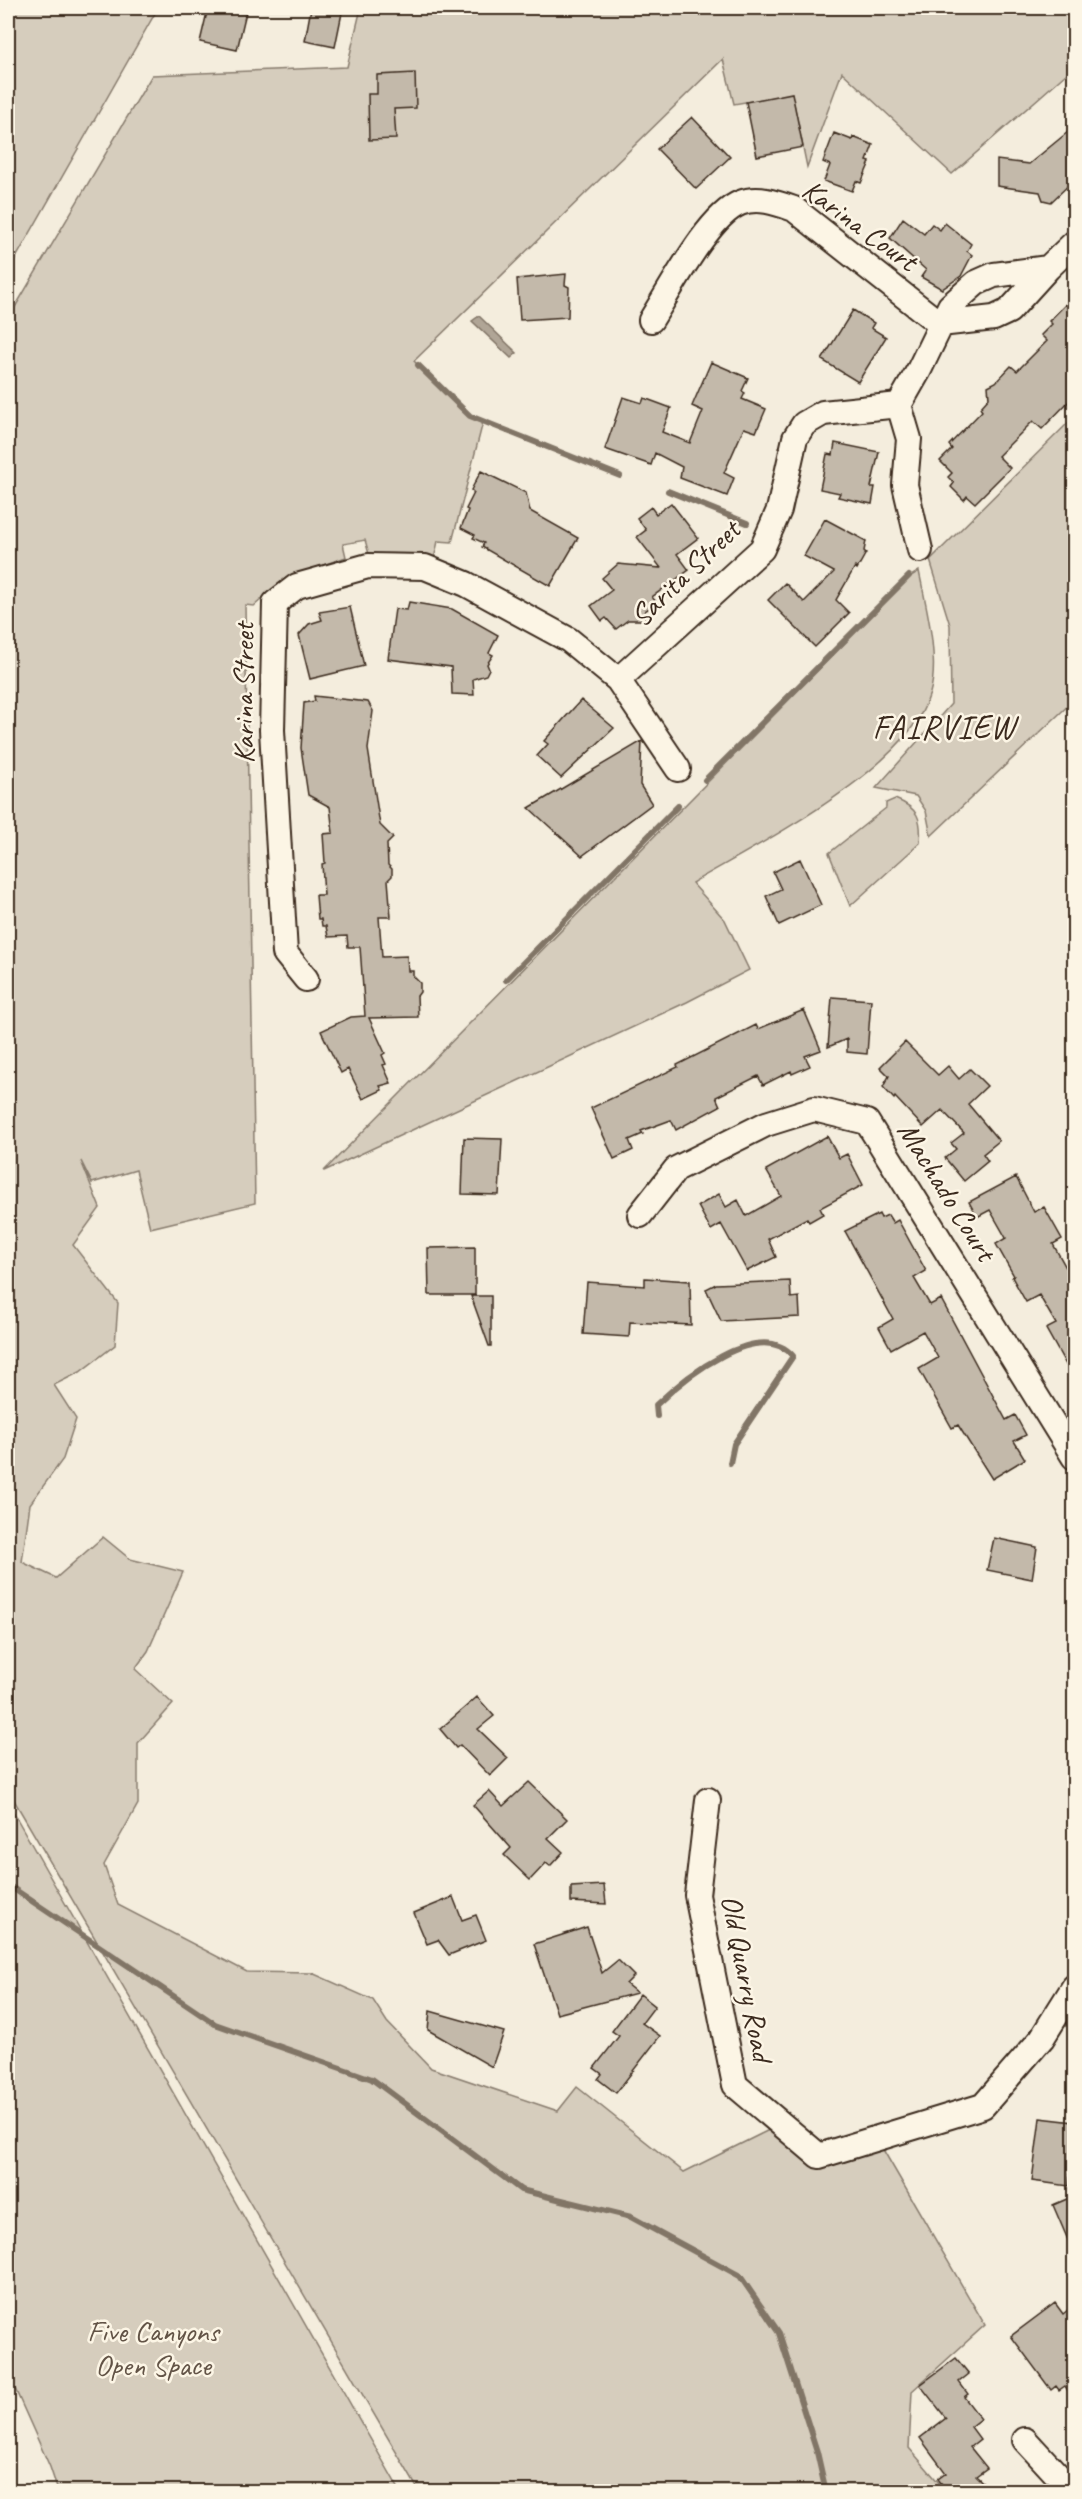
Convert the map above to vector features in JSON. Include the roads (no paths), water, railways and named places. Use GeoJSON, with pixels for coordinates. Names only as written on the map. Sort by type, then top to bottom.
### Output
{"type":"FeatureCollection","features":[{"type":"Feature","properties":{"kind":"street","name":"Karina Court"},"geometry":{"type":"LineString","coordinates":[[651,320],[715,220],[740,203],[768,200],[794,209],[940,324]]}},
{"type":"Feature","properties":{"kind":"street"},"geometry":{"type":"LineString","coordinates":[[940,324],[994,318],[1009,311],[1047,268],[1074,243]]}},
{"type":"Feature","properties":{"kind":"street"},"geometry":{"type":"LineString","coordinates":[[920,550],[905,485],[909,439],[899,405],[920,370],[950,306],[971,287],[994,275],[1047,268]]}},
{"type":"Feature","properties":{"kind":"street"},"geometry":{"type":"LineString","coordinates":[[971,287],[983,318]]}},
{"type":"Feature","properties":{"kind":"street","name":"Sarita Street"},"geometry":{"type":"LineString","coordinates":[[618,680],[762,549],[779,510],[795,438],[804,424],[822,413],[899,405]]}},
{"type":"Feature","properties":{"kind":"street","name":"Karina Street"},"geometry":{"type":"LineString","coordinates":[[306,979],[285,953],[272,730],[274,603],[297,586],[368,566],[425,567],[466,584],[569,640],[618,680],[678,769]]}},
{"type":"Feature","properties":{"kind":"street","name":"Machado Court"},"geometry":{"type":"LineString","coordinates":[[640,1215],[676,1169],[766,1124],[814,1109],[867,1122],[1074,1457]]}},
{"type":"Feature","properties":{"kind":"street","name":"Old Quarry Road"},"geometry":{"type":"LineString","coordinates":[[708,1800],[697,1895],[735,2085],[819,2156],[983,2106],[1042,2038],[1074,1987]]}},
{"type":"Feature","properties":{"kind":"street"},"geometry":{"type":"LineString","coordinates":[[1025,2440],[1060,2479],[1074,2489]]}},
{"type":"Feature","properties":{"kind":"waterway"},"geometry":{"type":"LineString","coordinates":[[418,365],[470,416],[620,476]]}},
{"type":"Feature","properties":{"kind":"waterway"},"geometry":{"type":"LineString","coordinates":[[668,491],[747,523]]}},
{"type":"Feature","properties":{"kind":"waterway"},"geometry":{"type":"LineString","coordinates":[[705,780],[909,576]]}},
{"type":"Feature","properties":{"kind":"waterway"},"geometry":{"type":"LineString","coordinates":[[506,980],[678,806]]}},
{"type":"Feature","properties":{"kind":"waterway"},"geometry":{"type":"LineString","coordinates":[[657,1416],[656,1405],[684,1381],[722,1356],[761,1344],[778,1346],[793,1356],[734,1444],[730,1463]]}},
{"type":"Feature","properties":{"kind":"waterway"},"geometry":{"type":"LineString","coordinates":[[8,1885],[215,2024],[372,2079],[521,2190],[631,2217],[740,2276],[779,2333],[817,2452],[826,2492]]}},
{"type":"Feature","properties":{"kind":"district","name":"FAIRVIEW"},"geometry":{"type":"Point","coordinates":[944,727]}},
{"type":"Feature","properties":{"kind":"park label","name":"Five Canyons Open Space"},"geometry":{"type":"Point","coordinates":[153,2348]}}]}
